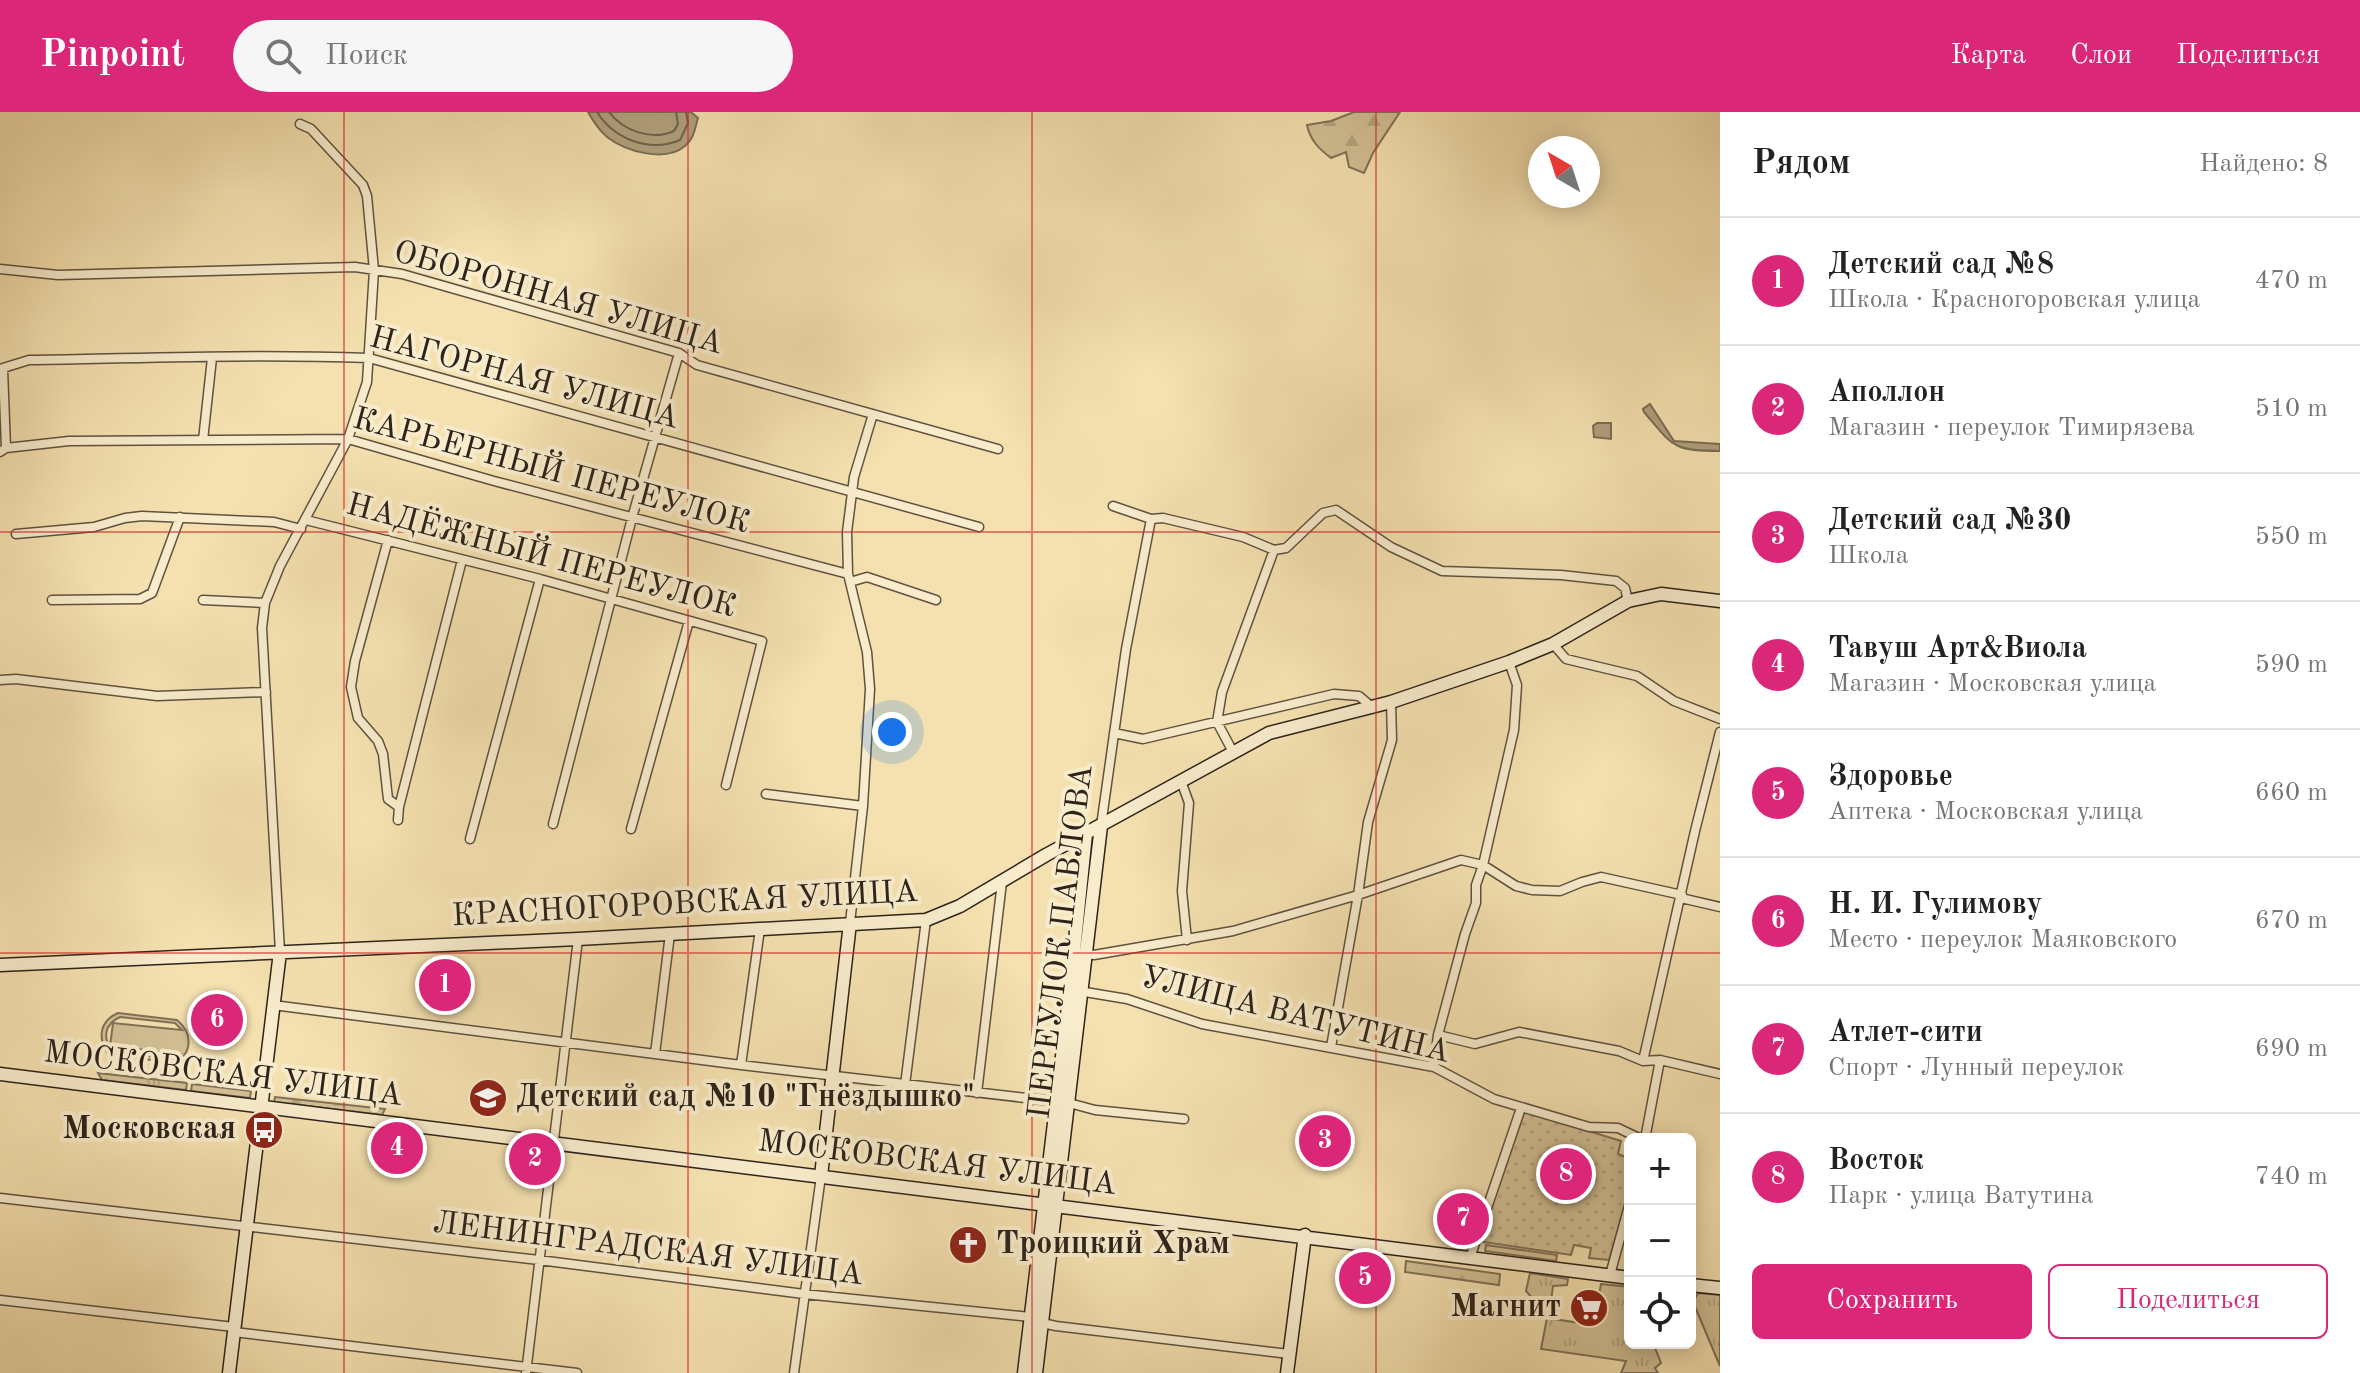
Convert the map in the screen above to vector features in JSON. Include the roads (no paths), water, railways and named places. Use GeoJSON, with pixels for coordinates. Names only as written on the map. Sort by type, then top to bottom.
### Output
{"type":"FeatureCollection","features":[{"type":"Feature","properties":{"kind":"street"},"geometry":{"type":"LineString","coordinates":[[229,1373],[280,952],[262,628],[265,603],[280,566],[348,439],[367,382],[369,358],[374,270],[367,196],[363,185],[311,129],[300,124]]}},
{"type":"Feature","properties":{"kind":"street","name":"ОБОРОННАЯ УЛИЦА"},"geometry":{"type":"LineString","coordinates":[[0,269],[58,275],[355,267],[402,274],[679,353],[697,365],[998,449]]}},
{"type":"Feature","properties":{"kind":"street"},"geometry":{"type":"LineString","coordinates":[[553,824],[632,518],[679,353]]}},
{"type":"Feature","properties":{"kind":"street","name":"НАГОРНАЯ УЛИЦА"},"geometry":{"type":"LineString","coordinates":[[1,369],[29,360],[281,355],[369,358],[979,527]]}},
{"type":"Feature","properties":{"kind":"street"},"geometry":{"type":"LineString","coordinates":[[203,440],[212,358]]}},
{"type":"Feature","properties":{"kind":"street"},"geometry":{"type":"LineString","coordinates":[[1,369],[3,450]]}},
{"type":"Feature","properties":{"kind":"street"},"geometry":{"type":"LineString","coordinates":[[794,1373],[821,1176],[863,806],[870,689],[867,652],[849,578],[847,532],[851,492],[873,414]]}},
{"type":"Feature","properties":{"kind":"street","name":"КАРЬЕРНЫЙ ПЕРЕУЛОК"},"geometry":{"type":"LineString","coordinates":[[3,450],[69,441],[348,439],[849,578],[867,577],[936,600]]}},
{"type":"Feature","properties":{"kind":"street"},"geometry":{"type":"LineString","coordinates":[[1113,506],[1151,519],[1163,518],[1243,537],[1274,550],[1286,548],[1323,513],[1336,510],[1391,547],[1442,571],[1561,575],[1616,581],[1625,588],[1628,601]]}},
{"type":"Feature","properties":{"kind":"street"},"geometry":{"type":"LineString","coordinates":[[52,600],[140,599],[152,593],[180,517]]}},
{"type":"Feature","properties":{"kind":"street","name":"НАДЁЖНЫЙ ПЕРЕУЛОК"},"geometry":{"type":"LineString","coordinates":[[16,534],[94,527],[125,518],[180,517],[274,522],[301,529]]}},
{"type":"Feature","properties":{"kind":"street","name":"ПЕРЕУЛОК ПАВЛОВА"},"geometry":{"type":"LineString","coordinates":[[1080,953],[1126,649],[1151,519]]}},
{"type":"Feature","properties":{"kind":"street","name":"НАДЁЖНЫЙ ПЕРЕУЛОК"},"geometry":{"type":"LineString","coordinates":[[306,520],[540,579],[762,641],[726,785]]}},
{"type":"Feature","properties":{"kind":"street"},"geometry":{"type":"LineString","coordinates":[[388,540],[355,661],[351,687],[358,718],[378,741],[383,754],[388,799],[399,807]]}},
{"type":"Feature","properties":{"kind":"street"},"geometry":{"type":"LineString","coordinates":[[1233,752],[1217,722],[1222,692],[1274,550]]}},
{"type":"Feature","properties":{"kind":"street"},"geometry":{"type":"LineString","coordinates":[[398,820],[462,560]]}},
{"type":"Feature","properties":{"kind":"street"},"geometry":{"type":"LineString","coordinates":[[470,839],[540,579]]}},
{"type":"Feature","properties":{"kind":"street","name":"КРАСНОГОРОВСКАЯ УЛИЦА"},"geometry":{"type":"LineString","coordinates":[[0,965],[926,920],[960,906],[1269,733],[1391,702],[1509,662],[1553,644],[1628,601],[1661,594],[1720,601]]}},
{"type":"Feature","properties":{"kind":"street"},"geometry":{"type":"LineString","coordinates":[[203,600],[265,603]]}},
{"type":"Feature","properties":{"kind":"street"},"geometry":{"type":"LineString","coordinates":[[631,829],[689,621]]}},
{"type":"Feature","properties":{"kind":"street"},"geometry":{"type":"LineString","coordinates":[[1553,644],[1566,659],[1637,676],[1674,701],[1720,718],[1720,732],[1643,1061]]}},
{"type":"Feature","properties":{"kind":"street"},"geometry":{"type":"LineString","coordinates":[[1434,1067],[1438,1035],[1476,903],[1476,885],[1514,730],[1517,685],[1509,662]]}},
{"type":"Feature","properties":{"kind":"street"},"geometry":{"type":"LineString","coordinates":[[0,680],[16,679],[157,696],[266,692]]}},
{"type":"Feature","properties":{"kind":"street"},"geometry":{"type":"LineString","coordinates":[[1114,733],[1143,739],[1334,694],[1359,696],[1372,707]]}},
{"type":"Feature","properties":{"kind":"street"},"geometry":{"type":"LineString","coordinates":[[1331,1047],[1368,822],[1392,740],[1391,702]]}},
{"type":"Feature","properties":{"kind":"street"},"geometry":{"type":"LineString","coordinates":[[1181,781],[1189,803],[1182,891],[1187,940]]}},
{"type":"Feature","properties":{"kind":"street"},"geometry":{"type":"LineString","coordinates":[[766,794],[863,806]]}},
{"type":"Feature","properties":{"kind":"street","name":"ПЕРЕУЛОК ПАВЛОВА"},"geometry":{"type":"LineString","coordinates":[[1024,1373],[1036,1320],[1076,991],[1086,834]]}},
{"type":"Feature","properties":{"kind":"street"},"geometry":{"type":"LineString","coordinates":[[1080,953],[1094,955],[1233,931],[1358,895],[1461,860],[1483,865],[1516,886],[1532,890],[1560,891],[1601,877],[1720,907]]}},
{"type":"Feature","properties":{"kind":"street"},"geometry":{"type":"LineString","coordinates":[[977,1093],[1002,882]]}},
{"type":"Feature","properties":{"kind":"street"},"geometry":{"type":"LineString","coordinates":[[905,1085],[926,920]]}},
{"type":"Feature","properties":{"kind":"street"},"geometry":{"type":"LineString","coordinates":[[741,1065],[760,929]]}},
{"type":"Feature","properties":{"kind":"street"},"geometry":{"type":"LineString","coordinates":[[655,1054],[670,934]]}},
{"type":"Feature","properties":{"kind":"street"},"geometry":{"type":"LineString","coordinates":[[526,1370],[578,939]]}},
{"type":"Feature","properties":{"kind":"street","name":"УЛИЦА ВАТУТИНА"},"geometry":{"type":"LineString","coordinates":[[1076,991],[1127,999],[1202,1024],[1434,1067],[1494,1099],[1589,1127],[1618,1128],[1629,1133]]}},
{"type":"Feature","properties":{"kind":"street"},"geometry":{"type":"LineString","coordinates":[[273,1005],[1184,1119]]}},
{"type":"Feature","properties":{"kind":"street"},"geometry":{"type":"LineString","coordinates":[[1438,1035],[1475,1044],[1519,1032],[1619,1051],[1643,1061],[1660,1060],[1720,1074]]}},
{"type":"Feature","properties":{"kind":"street"},"geometry":{"type":"LineString","coordinates":[[1644,1133],[1660,1060]]}},
{"type":"Feature","properties":{"kind":"street","name":"МОСКОВСКАЯ УЛИЦА"},"geometry":{"type":"LineString","coordinates":[[0,1074],[1624,1277]]}},
{"type":"Feature","properties":{"kind":"street"},"geometry":{"type":"LineString","coordinates":[[1470,1258],[1521,1108]]}},
{"type":"Feature","properties":{"kind":"street","name":"ЛЕНИНГРАДСКАЯ УЛИЦА"},"geometry":{"type":"LineString","coordinates":[[0,1198],[1036,1320],[1289,1354]]}},
{"type":"Feature","properties":{"kind":"street"},"geometry":{"type":"LineString","coordinates":[[1610,1275],[1629,1205]]}},
{"type":"Feature","properties":{"kind":"street"},"geometry":{"type":"LineString","coordinates":[[1287,1373],[1305,1235]]}},
{"type":"Feature","properties":{"kind":"street"},"geometry":{"type":"LineString","coordinates":[[1696,1286],[1720,1288]]}},
{"type":"Feature","properties":{"kind":"street"},"geometry":{"type":"LineString","coordinates":[[0,1300],[526,1370],[577,1373]]}},
{"type":"Feature","properties":{"kind":"street","name":"ПЕРЕУЛОК ПАВЛОВА"},"geometry":{"type":"LineString","coordinates":[[1036,1320],[1036,1373]]}},
{"type":"Feature","properties":{"kind":"water"},"geometry":{"type":"Polygon","coordinates":[[[588,112],[691,112],[698,118],[692,137],[685,146],[667,154],[656,154],[615,142],[601,131],[588,112]]]}},
{"type":"Feature","properties":{"kind":"water"},"geometry":{"type":"Polygon","coordinates":[[[1650,404],[1674,441],[1720,444],[1720,451],[1692,450],[1675,444],[1644,412],[1643,409],[1650,404]]]}},
{"type":"Feature","properties":{"kind":"water"},"geometry":{"type":"Polygon","coordinates":[[[1611,423],[1611,439],[1594,437],[1593,426],[1611,423]]]}},
{"type":"Feature","properties":{"kind":"place","name":"Детский сад №8"},"geometry":{"type":"Point","coordinates":[445,985]}},
{"type":"Feature","properties":{"kind":"place","name":"Н. И. Гулимову"},"geometry":{"type":"Point","coordinates":[217,1020]}},
{"type":"Feature","properties":{"kind":"place","name":"Детский сад №10 \"Гнёздышко\""},"geometry":{"type":"Point","coordinates":[488,1098]}},
{"type":"Feature","properties":{"kind":"place","name":"Московская"},"geometry":{"type":"Point","coordinates":[264,1130]}},
{"type":"Feature","properties":{"kind":"place","name":"Детский сад №30"},"geometry":{"type":"Point","coordinates":[1325,1141]}},
{"type":"Feature","properties":{"kind":"place","name":"Тавуш Арт&Виола"},"geometry":{"type":"Point","coordinates":[397,1148]}},
{"type":"Feature","properties":{"kind":"place","name":"Аполлон"},"geometry":{"type":"Point","coordinates":[535,1159]}},
{"type":"Feature","properties":{"kind":"place","name":"Восток"},"geometry":{"type":"Point","coordinates":[1566,1174]}},
{"type":"Feature","properties":{"kind":"place","name":"Атлет-сити"},"geometry":{"type":"Point","coordinates":[1463,1219]}},
{"type":"Feature","properties":{"kind":"place","name":"Троицкий Храм"},"geometry":{"type":"Point","coordinates":[968,1245]}},
{"type":"Feature","properties":{"kind":"place","name":"Здоровье"},"geometry":{"type":"Point","coordinates":[1365,1278]}},
{"type":"Feature","properties":{"kind":"place","name":"Магнит"},"geometry":{"type":"Point","coordinates":[1589,1308]}}]}
